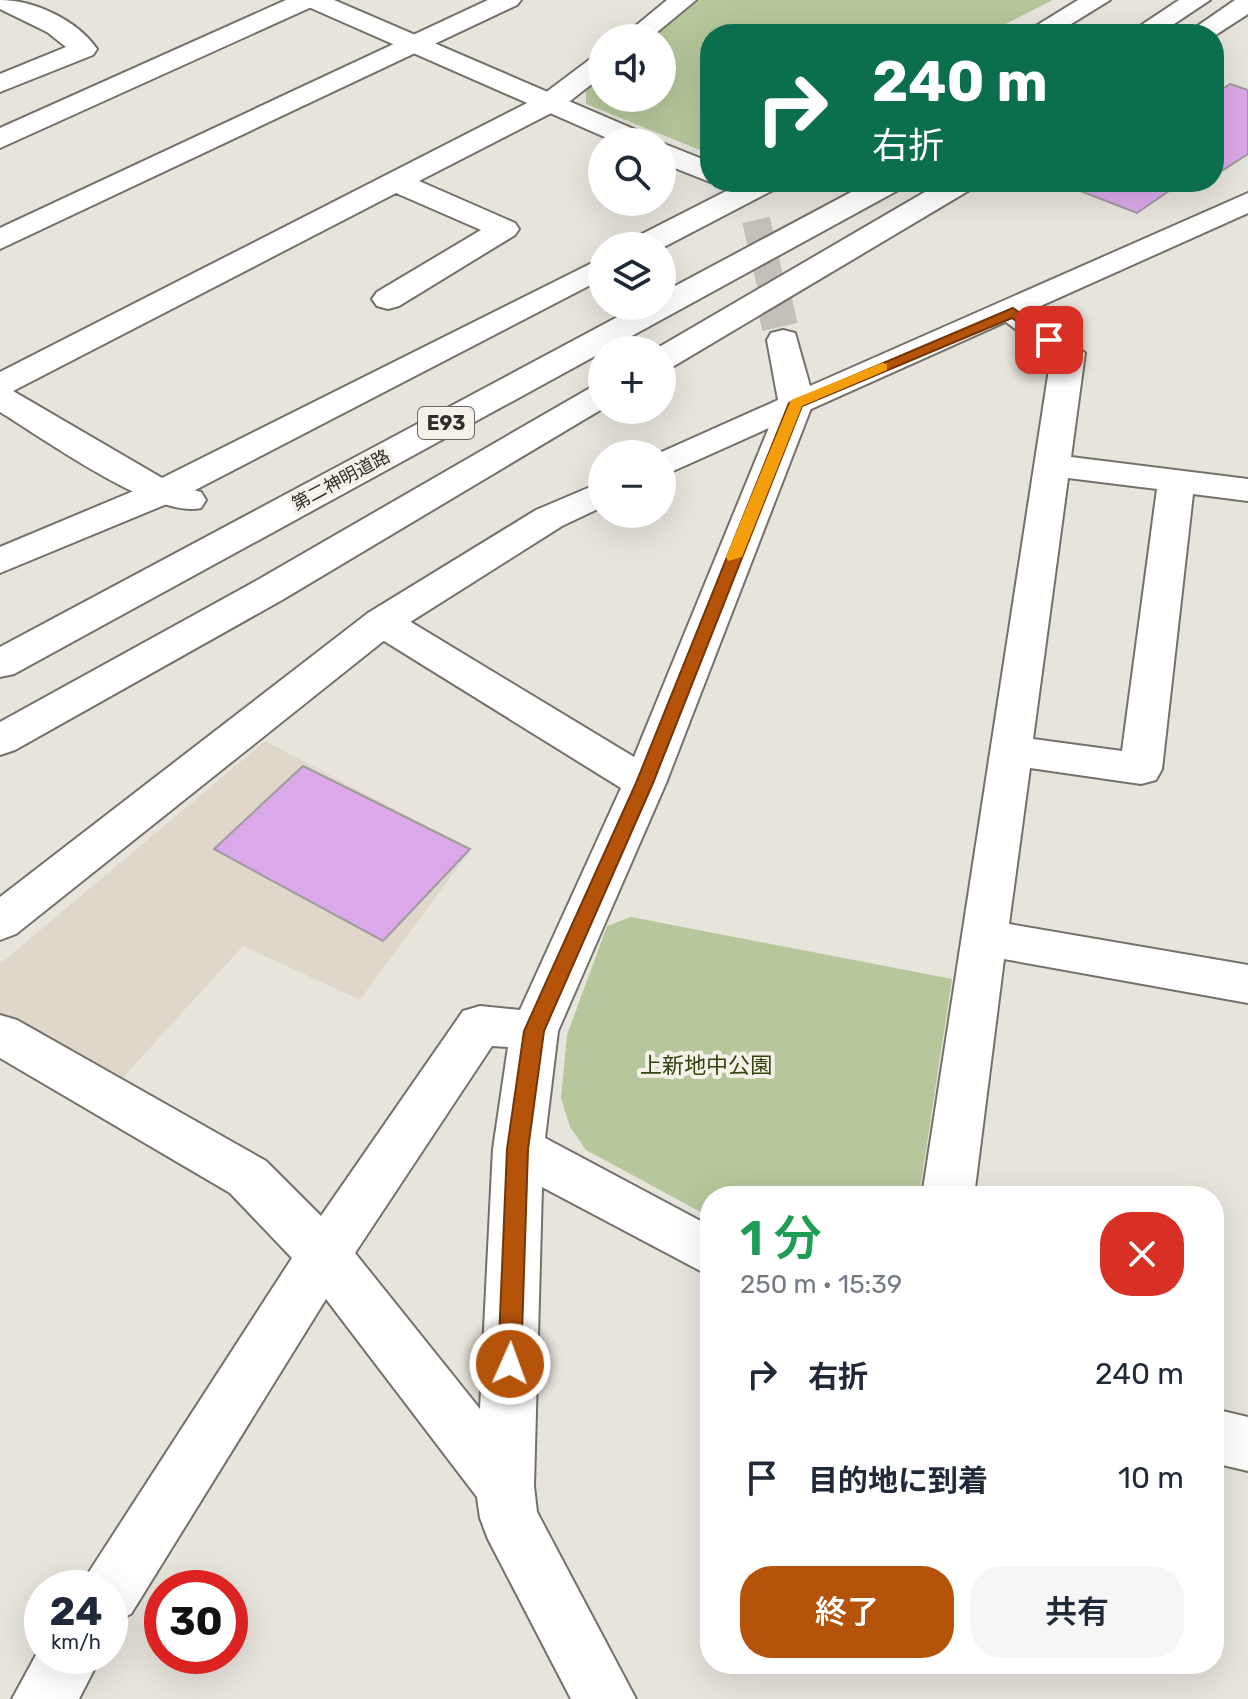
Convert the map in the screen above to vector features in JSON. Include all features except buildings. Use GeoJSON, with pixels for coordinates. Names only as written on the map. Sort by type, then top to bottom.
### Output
{"type":"FeatureCollection","features":[{"type":"Feature","properties":{"kind":"main road"},"geometry":{"type":"LineString","coordinates":[[0,84],[84,49],[56,26],[2,0]]}},
{"type":"Feature","properties":{"kind":"main road"},"geometry":{"type":"LineString","coordinates":[[0,139],[307,0]]}},
{"type":"Feature","properties":{"kind":"main road"},"geometry":{"type":"LineString","coordinates":[[313,0],[419,43],[609,128]]}},
{"type":"Feature","properties":{"kind":"main road"},"geometry":{"type":"LineString","coordinates":[[0,240],[508,0]]}},
{"type":"Feature","properties":{"kind":"main road"},"geometry":{"type":"LineString","coordinates":[[652,24],[683,0]]}},
{"type":"Feature","properties":{"kind":"main road"},"geometry":{"type":"LineString","coordinates":[[1054,24],[1097,0]]}},
{"type":"Feature","properties":{"kind":"main road"},"geometry":{"type":"LineString","coordinates":[[1157,24],[1197,0]]}},
{"type":"Feature","properties":{"kind":"main road"},"geometry":{"type":"LineString","coordinates":[[1215,24],[1248,3]]}},
{"type":"Feature","properties":{"kind":"main road"},"geometry":{"type":"LineString","coordinates":[[0,385],[551,102],[588,74]]}},
{"type":"Feature","properties":{"kind":"main road"},"geometry":{"type":"LineString","coordinates":[[676,158],[700,169]]}},
{"type":"Feature","properties":{"kind":"main road"},"geometry":{"type":"LineString","coordinates":[[388,299],[504,229],[396,182]]}},
{"type":"Feature","properties":{"kind":"main road","name":"第二神明道路"},"geometry":{"type":"LineString","coordinates":[[0,664],[873,192]]}},
{"type":"Feature","properties":{"kind":"main road"},"geometry":{"type":"LineString","coordinates":[[676,351],[946,192]]}},
{"type":"Feature","properties":{"kind":"main road"},"geometry":{"type":"LineString","coordinates":[[672,232],[751,194]]}},
{"type":"Feature","properties":{"kind":"main road"},"geometry":{"type":"LineString","coordinates":[[676,459],[796,403],[1013,312],[1248,202]]}},
{"type":"Feature","properties":{"kind":"main road"},"geometry":{"type":"LineString","coordinates":[[0,561],[174,496],[588,274]]}},
{"type":"Feature","properties":{"kind":"main road"},"geometry":{"type":"LineString","coordinates":[[949,1186],[1068,353],[1013,312]]}},
{"type":"Feature","properties":{"kind":"main road"},"geometry":{"type":"LineString","coordinates":[[605,1699],[509,1518],[505,1486],[518,1149],[534,1031],[645,783],[796,403],[783,340]]}},
{"type":"Feature","properties":{"kind":"main road"},"geometry":{"type":"LineString","coordinates":[[0,398],[174,496]]}},
{"type":"Feature","properties":{"kind":"main road","name":"E93"},"geometry":{"type":"LineString","coordinates":[[0,740],[268,591],[588,403]]}},
{"type":"Feature","properties":{"kind":"main road"},"geometry":{"type":"LineString","coordinates":[[1050,465],[1248,490]]}},
{"type":"Feature","properties":{"kind":"main road"},"geometry":{"type":"LineString","coordinates":[[1010,750],[1141,769],[1176,481]]}},
{"type":"Feature","properties":{"kind":"main road"},"geometry":{"type":"LineString","coordinates":[[0,922],[382,622],[549,518],[588,500]]}},
{"type":"Feature","properties":{"kind":"main road"},"geometry":{"type":"LineString","coordinates":[[382,622],[645,783]]}},
{"type":"Feature","properties":{"kind":"main road"},"geometry":{"type":"LineString","coordinates":[[984,938],[1248,984]]}},
{"type":"Feature","properties":{"kind":"main road"},"geometry":{"type":"LineString","coordinates":[[125,1570],[324,1255],[480,1025],[534,1031]]}},
{"type":"Feature","properties":{"kind":"main road"},"geometry":{"type":"LineString","coordinates":[[0,1034],[248,1177],[324,1255],[505,1486]]}},
{"type":"Feature","properties":{"kind":"main road"},"geometry":{"type":"LineString","coordinates":[[518,1149],[700,1247]]}},
{"type":"Feature","properties":{"kind":"main road"},"geometry":{"type":"LineString","coordinates":[[1224,1438],[1248,1444]]}},
{"type":"Feature","properties":{"kind":"main road"},"geometry":{"type":"LineString","coordinates":[[43,1699],[59,1674]]}},
{"type":"Feature","properties":{"kind":"shaded area"},"geometry":{"type":"Polygon","coordinates":[[[265,741],[471,849],[360,1000],[243,946],[117,1084],[0,1020],[0,964],[265,741]]]}},
{"type":"Feature","properties":{"kind":"green space"},"geometry":{"type":"Polygon","coordinates":[[[696,0],[1053,0],[1006,24],[700,24],[700,150],[676,140],[676,128],[646,128],[606,112],[676,112],[676,24],[665,24],[696,0]]]}},
{"type":"Feature","properties":{"kind":"green space","name":"上新地中公園"},"geometry":{"type":"Polygon","coordinates":[[[631,917],[952,979],[921,1186],[700,1186],[700,1212],[586,1150],[570,1127],[561,1098],[567,1035],[607,926],[631,917]]]}},
{"type":"Feature","properties":{"kind":"tunnel"},"geometry":{"type":"LineString","coordinates":[[756,220],[773,294]]}},
{"type":"Feature","properties":{"kind":"tunnel"},"geometry":{"type":"LineString","coordinates":[[772,292],[783,340]]}},
{"type":"Feature","properties":{"kind":"slow traffic"},"geometry":{"type":"LineString","coordinates":[[734,557],[796,403],[882,367]]}},
{"type":"Feature","properties":{"kind":"route"},"geometry":{"type":"LineString","coordinates":[[510,1364],[518,1149],[534,1031],[645,783],[796,403],[1013,312],[1049,340]]}}]}
